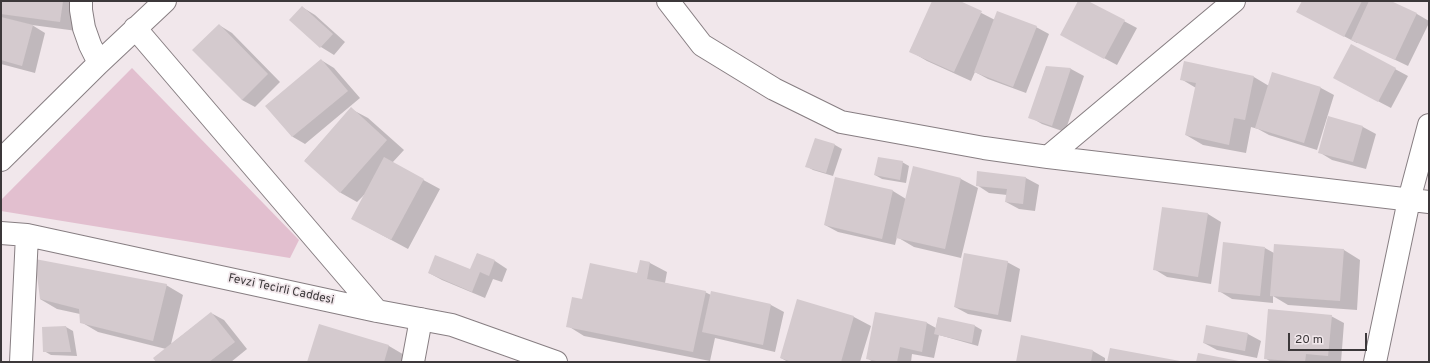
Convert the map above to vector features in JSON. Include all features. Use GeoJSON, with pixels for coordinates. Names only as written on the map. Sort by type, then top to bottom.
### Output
{"type":"FeatureCollection","features":[{"type":"Feature","properties":{"kind":"street"},"geometry":{"type":"LineString","coordinates":[[81,1],[84,28],[90,45],[100,63]]}},
{"type":"Feature","properties":{"kind":"street"},"geometry":{"type":"LineString","coordinates":[[1,160],[164,1]]}},
{"type":"Feature","properties":{"kind":"street"},"geometry":{"type":"LineString","coordinates":[[668,1],[702,45],[774,89],[841,122],[984,148],[1048,157],[1419,201]]}},
{"type":"Feature","properties":{"kind":"street"},"geometry":{"type":"LineString","coordinates":[[1048,157],[1234,1]]}},
{"type":"Feature","properties":{"kind":"street"},"geometry":{"type":"LineString","coordinates":[[135,28],[377,311]]}},
{"type":"Feature","properties":{"kind":"street"},"geometry":{"type":"LineString","coordinates":[[1375,362],[1419,201],[1429,125]]}},
{"type":"Feature","properties":{"kind":"street","name":"Fevzi Tecirli Caddesi"},"geometry":{"type":"LineString","coordinates":[[1,233],[28,235],[377,311],[452,325],[556,362]]}},
{"type":"Feature","properties":{"kind":"street"},"geometry":{"type":"LineString","coordinates":[[21,362],[28,235]]}},
{"type":"Feature","properties":{"kind":"street"},"geometry":{"type":"LineString","coordinates":[[413,362],[421,319]]}},
{"type":"Feature","properties":{"kind":"shaded area"},"geometry":{"type":"Polygon","coordinates":[[[132,68],[299,240],[290,258],[1,211],[1,200],[132,68]]]}},
{"type":"Feature","properties":{"kind":"building"},"geometry":{"type":"Polygon","coordinates":[[[1,1],[63,1],[60,22],[1,14],[1,1]]]}},
{"type":"Feature","properties":{"kind":"building"},"geometry":{"type":"Polygon","coordinates":[[[932,1],[960,1],[982,11],[954,72],[909,52],[932,1]]]}},
{"type":"Feature","properties":{"kind":"building"},"geometry":{"type":"Polygon","coordinates":[[[1078,1],[1088,1],[1125,20],[1104,59],[1060,35],[1078,1]]]}},
{"type":"Feature","properties":{"kind":"building"},"geometry":{"type":"Polygon","coordinates":[[[1302,1],[1362,1],[1344,37],[1296,12],[1302,1]]]}},
{"type":"Feature","properties":{"kind":"building"},"geometry":{"type":"Polygon","coordinates":[[[1369,1],[1391,1],[1417,13],[1395,60],[1351,40],[1369,1]]]}},
{"type":"Feature","properties":{"kind":"building"},"geometry":{"type":"Polygon","coordinates":[[[302,6],[333,34],[320,48],[289,20],[302,6]]]}},
{"type":"Feature","properties":{"kind":"building"},"geometry":{"type":"Polygon","coordinates":[[[997,11],[1037,26],[1013,87],[974,72],[997,11]]]}},
{"type":"Feature","properties":{"kind":"building"},"geometry":{"type":"Polygon","coordinates":[[[1,17],[33,25],[22,66],[1,60],[1,17]]]}},
{"type":"Feature","properties":{"kind":"building"},"geometry":{"type":"Polygon","coordinates":[[[219,24],[268,74],[242,100],[192,50],[219,24]]]}},
{"type":"Feature","properties":{"kind":"building"},"geometry":{"type":"Polygon","coordinates":[[[1351,44],[1396,68],[1378,102],[1333,78],[1351,44]]]}},
{"type":"Feature","properties":{"kind":"building"},"geometry":{"type":"Polygon","coordinates":[[[321,59],[348,91],[292,137],[265,106],[321,59]]]}},
{"type":"Feature","properties":{"kind":"building"},"geometry":{"type":"Polygon","coordinates":[[[1184,61],[1254,76],[1245,120],[1234,118],[1229,145],[1185,135],[1196,83],[1180,80],[1184,61]]]}},
{"type":"Feature","properties":{"kind":"building"},"geometry":{"type":"Polygon","coordinates":[[[1046,66],[1071,68],[1052,126],[1028,118],[1046,66]]]}},
{"type":"Feature","properties":{"kind":"building"},"geometry":{"type":"Polygon","coordinates":[[[1272,72],[1321,87],[1304,143],[1255,128],[1272,72]]]}},
{"type":"Feature","properties":{"kind":"building"},"geometry":{"type":"Polygon","coordinates":[[[351,107],[387,140],[340,193],[304,161],[351,107]]]}},
{"type":"Feature","properties":{"kind":"building"},"geometry":{"type":"Polygon","coordinates":[[[1328,116],[1363,126],[1353,162],[1318,153],[1328,116]]]}},
{"type":"Feature","properties":{"kind":"building"},"geometry":{"type":"Polygon","coordinates":[[[815,138],[835,144],[826,173],[805,167],[815,138]]]}},
{"type":"Feature","properties":{"kind":"building"},"geometry":{"type":"Polygon","coordinates":[[[384,157],[424,179],[391,240],[351,219],[384,157]]]}},
{"type":"Feature","properties":{"kind":"building"},"geometry":{"type":"Polygon","coordinates":[[[878,157],[903,161],[900,180],[874,175],[878,157]]]}},
{"type":"Feature","properties":{"kind":"building"},"geometry":{"type":"Polygon","coordinates":[[[913,166],[961,178],[945,249],[896,238],[913,166]]]}},
{"type":"Feature","properties":{"kind":"building"},"geometry":{"type":"Polygon","coordinates":[[[977,171],[1026,177],[1023,204],[1005,202],[1007,189],[976,186],[977,171]]]}},
{"type":"Feature","properties":{"kind":"building"},"geometry":{"type":"Polygon","coordinates":[[[835,177],[893,190],[882,239],[824,225],[835,177]]]}},
{"type":"Feature","properties":{"kind":"building"},"geometry":{"type":"Polygon","coordinates":[[[1162,207],[1208,213],[1198,277],[1153,270],[1162,207]]]}},
{"type":"Feature","properties":{"kind":"building"},"geometry":{"type":"Polygon","coordinates":[[[1223,242],[1265,247],[1260,296],[1218,292],[1223,242]]]}},
{"type":"Feature","properties":{"kind":"building"},"geometry":{"type":"Polygon","coordinates":[[[1274,244],[1344,249],[1340,301],[1270,296],[1274,244]]]}},
{"type":"Feature","properties":{"kind":"building"},"geometry":{"type":"Polygon","coordinates":[[[477,253],[495,260],[489,276],[480,272],[472,292],[428,273],[435,255],[470,269],[477,253]]]}},
{"type":"Feature","properties":{"kind":"building"},"geometry":{"type":"Polygon","coordinates":[[[964,253],[1008,261],[998,315],[954,307],[964,253]]]}},
{"type":"Feature","properties":{"kind":"building"},"geometry":{"type":"Polygon","coordinates":[[[35,259],[167,284],[153,341],[80,323],[79,309],[40,299],[35,259]]]}},
{"type":"Feature","properties":{"kind":"building"},"geometry":{"type":"Polygon","coordinates":[[[640,260],[650,262],[647,279],[706,291],[693,352],[566,327],[572,297],[582,299],[590,263],[637,273],[640,260]]]}},
{"type":"Feature","properties":{"kind":"building"},"geometry":{"type":"Polygon","coordinates":[[[711,291],[771,304],[763,345],[702,332],[711,291]]]}},
{"type":"Feature","properties":{"kind":"building"},"geometry":{"type":"Polygon","coordinates":[[[797,299],[854,316],[841,362],[792,362],[780,358],[797,299]]]}},
{"type":"Feature","properties":{"kind":"building"},"geometry":{"type":"Polygon","coordinates":[[[1268,309],[1332,315],[1328,356],[1306,354],[1305,362],[1264,359],[1268,309]]]}},
{"type":"Feature","properties":{"kind":"building"},"geometry":{"type":"Polygon","coordinates":[[[211,312],[235,342],[209,362],[156,362],[153,358],[211,312]]]}},
{"type":"Feature","properties":{"kind":"building"},"geometry":{"type":"Polygon","coordinates":[[[875,312],[927,322],[922,352],[900,347],[897,362],[881,362],[866,359],[875,312]]]}},
{"type":"Feature","properties":{"kind":"building"},"geometry":{"type":"Polygon","coordinates":[[[938,317],[975,325],[972,343],[934,334],[938,317]]]}},
{"type":"Feature","properties":{"kind":"building"},"geometry":{"type":"Polygon","coordinates":[[[319,324],[389,345],[384,362],[307,362],[319,324]]]}},
{"type":"Feature","properties":{"kind":"building"},"geometry":{"type":"Polygon","coordinates":[[[1206,325],[1248,333],[1245,351],[1203,343],[1206,325]]]}},
{"type":"Feature","properties":{"kind":"building"},"geometry":{"type":"Polygon","coordinates":[[[66,326],[71,352],[43,352],[42,327],[66,326]]]}},
{"type":"Feature","properties":{"kind":"building"},"geometry":{"type":"Polygon","coordinates":[[[1021,335],[1093,350],[1091,362],[1016,362],[1021,335]]]}},
{"type":"Feature","properties":{"kind":"building"},"geometry":{"type":"Polygon","coordinates":[[[1110,348],[1180,361],[1180,362],[1107,362],[1110,348]]]}},
{"type":"Feature","properties":{"kind":"building"},"geometry":{"type":"Polygon","coordinates":[[[1198,353],[1239,361],[1239,362],[1196,362],[1198,353]]]}}]}
